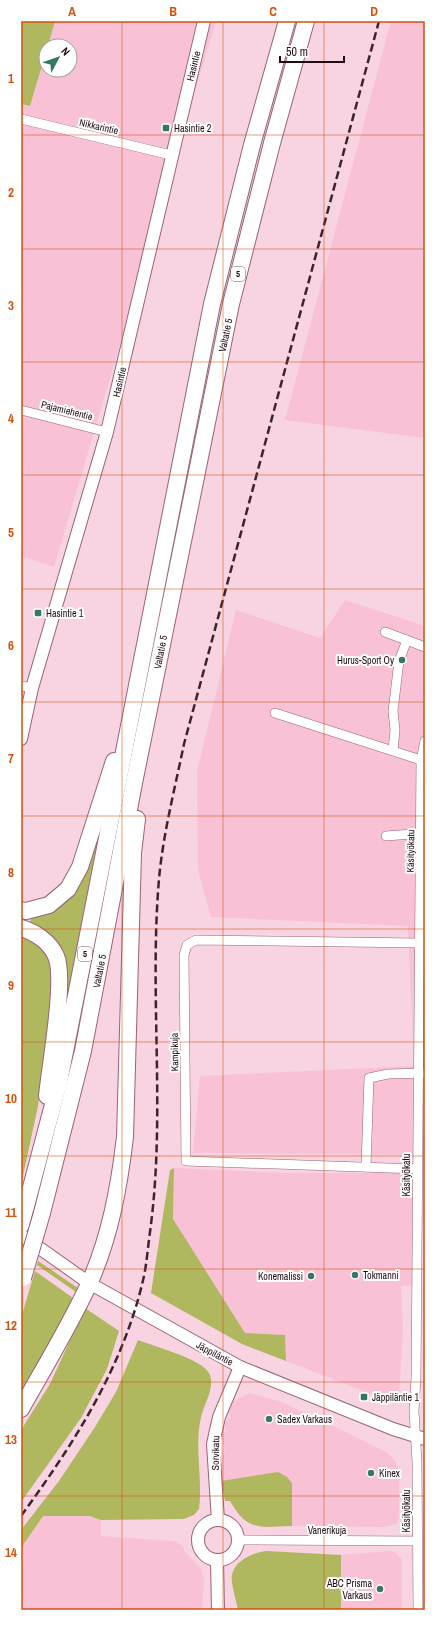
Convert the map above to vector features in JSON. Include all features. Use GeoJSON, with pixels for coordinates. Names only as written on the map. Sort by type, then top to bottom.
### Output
{"type":"FeatureCollection","features":[{"type":"Feature","properties":{"kind":"highway","name":"Valtatie 5"},"geometry":{"type":"LineString","coordinates":[[21,1225],[59,1082],[212,304],[254,138],[287,21]]}},
{"type":"Feature","properties":{"kind":"highway","name":"Valtatie 5"},"geometry":{"type":"LineString","coordinates":[[22,1282],[42,1213],[83,1051],[134,783],[231,304],[272,143],[306,21]]}},
{"type":"Feature","properties":{"kind":"highway"},"geometry":{"type":"LineString","coordinates":[[21,910],[26,911],[49,905],[68,889],[73,881],[87,847],[99,803],[132,706]]}},
{"type":"Feature","properties":{"kind":"highway"},"geometry":{"type":"LineString","coordinates":[[21,1409],[89,1283],[112,1218],[120,1176],[125,1137],[134,853],[138,816],[134,783]]}},
{"type":"Feature","properties":{"kind":"highway"},"geometry":{"type":"LineString","coordinates":[[21,928],[37,935],[52,950],[56,956],[59,975],[44,1138]]}},
{"type":"Feature","properties":{"kind":"street","name":"Hasintie"},"geometry":{"type":"LineString","coordinates":[[21,740],[27,687],[107,432],[171,155],[204,21]]}},
{"type":"Feature","properties":{"kind":"street","name":"Nikkarintie"},"geometry":{"type":"LineString","coordinates":[[21,119],[171,155]]}},
{"type":"Feature","properties":{"kind":"street","name":"Pajamiehentie"},"geometry":{"type":"LineString","coordinates":[[21,410],[107,432]]}},
{"type":"Feature","properties":{"kind":"street"},"geometry":{"type":"LineString","coordinates":[[385,632],[425,647]]}},
{"type":"Feature","properties":{"kind":"street"},"geometry":{"type":"LineString","coordinates":[[393,750],[395,730],[393,711],[399,661],[407,640]]}},
{"type":"Feature","properties":{"kind":"street"},"geometry":{"type":"LineString","coordinates":[[276,713],[421,760]]}},
{"type":"Feature","properties":{"kind":"street","name":"Käsityökatu"},"geometry":{"type":"LineString","coordinates":[[418,1610],[417,1462],[420,1437],[414,1411],[416,1378],[417,1169],[421,1091],[419,943],[423,833],[421,760],[425,741]]}},
{"type":"Feature","properties":{"kind":"street"},"geometry":{"type":"LineString","coordinates":[[386,836],[423,833]]}},
{"type":"Feature","properties":{"kind":"street","name":"Kampikuja"},"geometry":{"type":"LineString","coordinates":[[417,1169],[186,1161],[184,955],[187,945],[196,940],[419,943]]}},
{"type":"Feature","properties":{"kind":"street"},"geometry":{"type":"LineString","coordinates":[[366,1167],[369,1078],[388,1074],[421,1073]]}},
{"type":"Feature","properties":{"kind":"street","name":"Jäppiläntie"},"geometry":{"type":"LineString","coordinates":[[21,1235],[89,1283],[240,1367],[420,1437]]}},
{"type":"Feature","properties":{"kind":"street","name":"Sorvikatu"},"geometry":{"type":"LineString","coordinates":[[218,1520],[213,1444],[219,1417],[240,1367]]}},
{"type":"Feature","properties":{"kind":"street"},"geometry":{"type":"LineString","coordinates":[[218,1520],[224,1521],[234,1528],[238,1540],[234,1552],[224,1559],[218,1560],[206,1556],[199,1546],[198,1540],[202,1528],[212,1521],[218,1520]]}},
{"type":"Feature","properties":{"kind":"street","name":"Vanerikuja"},"geometry":{"type":"LineString","coordinates":[[238,1540],[417,1542]]}},
{"type":"Feature","properties":{"kind":"street"},"geometry":{"type":"LineString","coordinates":[[218,1560],[218,1610]]}},
{"type":"Feature","properties":{"kind":"shaded area"},"geometry":{"type":"Polygon","coordinates":[[[55,21],[216,21],[54,567],[21,556],[21,104],[30,106],[38,78],[78,78],[78,38],[50,38],[55,21]]]}},
{"type":"Feature","properties":{"kind":"shaded area"},"geometry":{"type":"Polygon","coordinates":[[[391,21],[425,21],[425,438],[285,420],[391,21]]]}},
{"type":"Feature","properties":{"kind":"shaded area"},"geometry":{"type":"Polygon","coordinates":[[[345,600],[425,626],[425,1155],[193,1153],[200,1076],[414,1066],[408,926],[211,917],[198,870],[197,772],[236,610],[320,638],[345,600]]]}},
{"type":"Feature","properties":{"kind":"shaded area"},"geometry":{"type":"Polygon","coordinates":[[[174,1168],[289,1173],[412,1173],[412,1285],[401,1286],[403,1332],[399,1394],[395,1403],[286,1361],[285,1335],[245,1333],[173,1219],[174,1168]]]}},
{"type":"Feature","properties":{"kind":"shaded area"},"geometry":{"type":"Polygon","coordinates":[[[249,1393],[279,1401],[386,1452],[392,1457],[396,1463],[399,1473],[399,1518],[397,1524],[383,1527],[292,1526],[292,1491],[221,1481],[222,1455],[225,1449],[222,1438],[226,1430],[224,1423],[230,1417],[229,1410],[234,1401],[249,1393]]]}},
{"type":"Feature","properties":{"kind":"shaded area"},"geometry":{"type":"Polygon","coordinates":[[[43,1516],[90,1516],[101,1520],[101,1536],[174,1541],[183,1546],[184,1551],[201,1569],[204,1578],[202,1610],[21,1610],[21,1548],[43,1516]]]}},
{"type":"Feature","properties":{"kind":"shaded area"},"geometry":{"type":"Polygon","coordinates":[[[388,1551],[395,1552],[402,1560],[402,1610],[341,1610],[341,1555],[388,1551]]]}},
{"type":"Feature","properties":{"kind":"green space"},"geometry":{"type":"Polygon","coordinates":[[[21,21],[55,21],[50,38],[38,38],[38,78],[30,106],[21,104],[21,21]]]}},
{"type":"Feature","properties":{"kind":"green space"},"geometry":{"type":"Polygon","coordinates":[[[107,793],[60,1034],[65,980],[30,925],[31,916],[58,907],[107,793]]]}},
{"type":"Feature","properties":{"kind":"green space"},"geometry":{"type":"Polygon","coordinates":[[[21,933],[45,948],[53,963],[52,1010],[38,1106],[21,1185],[21,933]]]}},
{"type":"Feature","properties":{"kind":"green space"},"geometry":{"type":"Polygon","coordinates":[[[174,1168],[173,1219],[245,1333],[285,1335],[286,1361],[242,1344],[151,1293],[170,1170],[174,1168]]]}},
{"type":"Feature","properties":{"kind":"green space"},"geometry":{"type":"Polygon","coordinates":[[[38,1261],[77,1287],[76,1292],[37,1265],[38,1261]]]}},
{"type":"Feature","properties":{"kind":"green space"},"geometry":{"type":"Polygon","coordinates":[[[35,1271],[73,1298],[49,1348],[21,1398],[21,1318],[35,1271]]]}},
{"type":"Feature","properties":{"kind":"green space"},"geometry":{"type":"Polygon","coordinates":[[[85,1308],[119,1331],[107,1369],[81,1418],[21,1502],[21,1430],[50,1384],[85,1308]]]}},
{"type":"Feature","properties":{"kind":"green space"},"geometry":{"type":"Polygon","coordinates":[[[138,1340],[165,1349],[197,1363],[205,1368],[211,1378],[209,1395],[201,1417],[199,1428],[199,1509],[194,1515],[184,1519],[101,1520],[90,1516],[43,1516],[21,1548],[21,1530],[59,1481],[95,1427],[116,1392],[138,1340]]]}},
{"type":"Feature","properties":{"kind":"green space"},"geometry":{"type":"Polygon","coordinates":[[[278,1472],[287,1477],[292,1483],[292,1526],[255,1526],[249,1523],[236,1511],[230,1501],[225,1501],[221,1481],[278,1472]]]}},
{"type":"Feature","properties":{"kind":"green space"},"geometry":{"type":"Polygon","coordinates":[[[266,1551],[341,1555],[341,1610],[238,1610],[232,1582],[234,1569],[242,1560],[254,1554],[266,1551]]]}},
{"type":"Feature","properties":{"kind":"railway"},"geometry":{"type":"LineString","coordinates":[[21,1516],[60,1460],[111,1372],[124,1341],[144,1276],[155,1188],[157,1144],[156,923],[159,879],[166,828],[184,744],[379,21]]}},
{"type":"Feature","properties":{"kind":"place","name":"Hasintie 2"},"geometry":{"type":"Point","coordinates":[166,128]}},
{"type":"Feature","properties":{"kind":"place","name":"Hasintie 1"},"geometry":{"type":"Point","coordinates":[38,613]}},
{"type":"Feature","properties":{"kind":"place","name":"Hurus-Sport Oy"},"geometry":{"type":"Point","coordinates":[402,660]}},
{"type":"Feature","properties":{"kind":"place","name":"Tokmanni"},"geometry":{"type":"Point","coordinates":[355,1275]}},
{"type":"Feature","properties":{"kind":"place","name":"Konemalissi"},"geometry":{"type":"Point","coordinates":[311,1276]}},
{"type":"Feature","properties":{"kind":"place","name":"Jäppiläntie 1"},"geometry":{"type":"Point","coordinates":[364,1397]}},
{"type":"Feature","properties":{"kind":"place","name":"Sadex Varkaus"},"geometry":{"type":"Point","coordinates":[269,1419]}},
{"type":"Feature","properties":{"kind":"place","name":"Kinex"},"geometry":{"type":"Point","coordinates":[371,1473]}},
{"type":"Feature","properties":{"kind":"place","name":"ABC Prisma Varkaus"},"geometry":{"type":"Point","coordinates":[380,1589]}}]}
